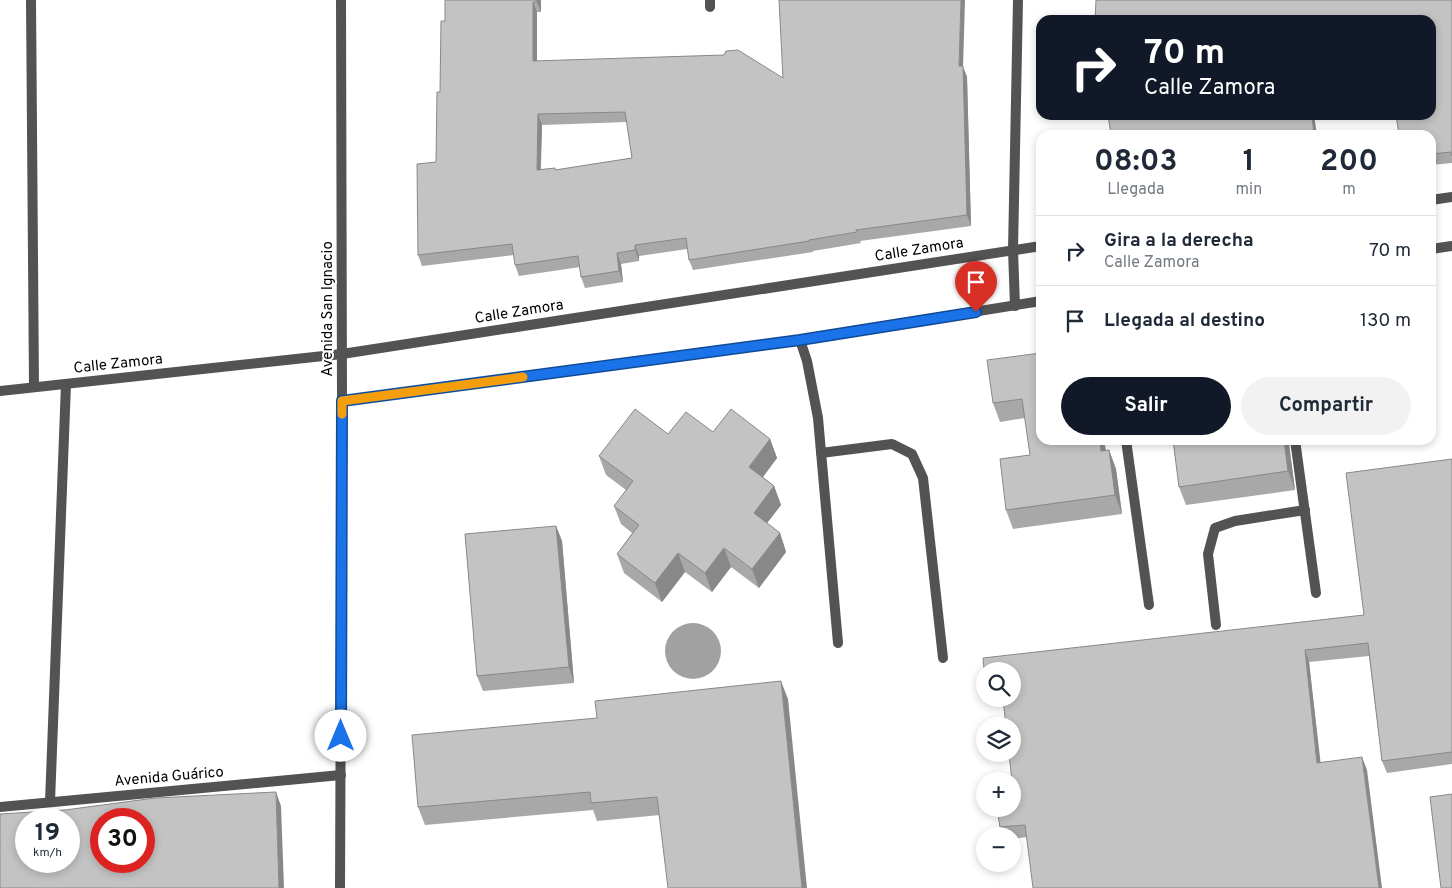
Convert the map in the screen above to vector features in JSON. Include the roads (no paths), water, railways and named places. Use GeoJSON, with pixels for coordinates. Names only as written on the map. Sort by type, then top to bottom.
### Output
{"type":"FeatureCollection","features":[{"type":"Feature","properties":{"kind":"street"},"geometry":{"type":"LineString","coordinates":[[31,0],[34,387]]}},
{"type":"Feature","properties":{"kind":"street","name":"Avenida San Ignacio"},"geometry":{"type":"LineString","coordinates":[[340,888],[341,0]]}},
{"type":"Feature","properties":{"kind":"street"},"geometry":{"type":"LineString","coordinates":[[1015,306],[1013,250],[1018,0]]}},
{"type":"Feature","properties":{"kind":"street"},"geometry":{"type":"LineString","coordinates":[[1436,199],[1452,197]]}},
{"type":"Feature","properties":{"kind":"street"},"geometry":{"type":"LineString","coordinates":[[1436,248],[1452,246]]}},
{"type":"Feature","properties":{"kind":"street","name":"Calle Zamora"},"geometry":{"type":"LineString","coordinates":[[0,391],[342,354],[1036,247]]}},
{"type":"Feature","properties":{"kind":"street"},"geometry":{"type":"LineString","coordinates":[[342,401],[800,340],[1036,303]]}},
{"type":"Feature","properties":{"kind":"street"},"geometry":{"type":"LineString","coordinates":[[800,340],[807,361],[816,408],[838,643]]}},
{"type":"Feature","properties":{"kind":"street"},"geometry":{"type":"LineString","coordinates":[[50,802],[66,384]]}},
{"type":"Feature","properties":{"kind":"street"},"geometry":{"type":"LineString","coordinates":[[821,453],[892,444],[912,454],[923,478],[943,658]]}},
{"type":"Feature","properties":{"kind":"street"},"geometry":{"type":"LineString","coordinates":[[1127,445],[1149,606]]}},
{"type":"Feature","properties":{"kind":"street"},"geometry":{"type":"LineString","coordinates":[[1296,445],[1316,593]]}},
{"type":"Feature","properties":{"kind":"street"},"geometry":{"type":"LineString","coordinates":[[1216,625],[1208,554],[1215,528],[1235,521],[1305,510]]}},
{"type":"Feature","properties":{"kind":"street","name":"Avenida Guárico"},"geometry":{"type":"LineString","coordinates":[[0,806],[341,776]]}}]}
